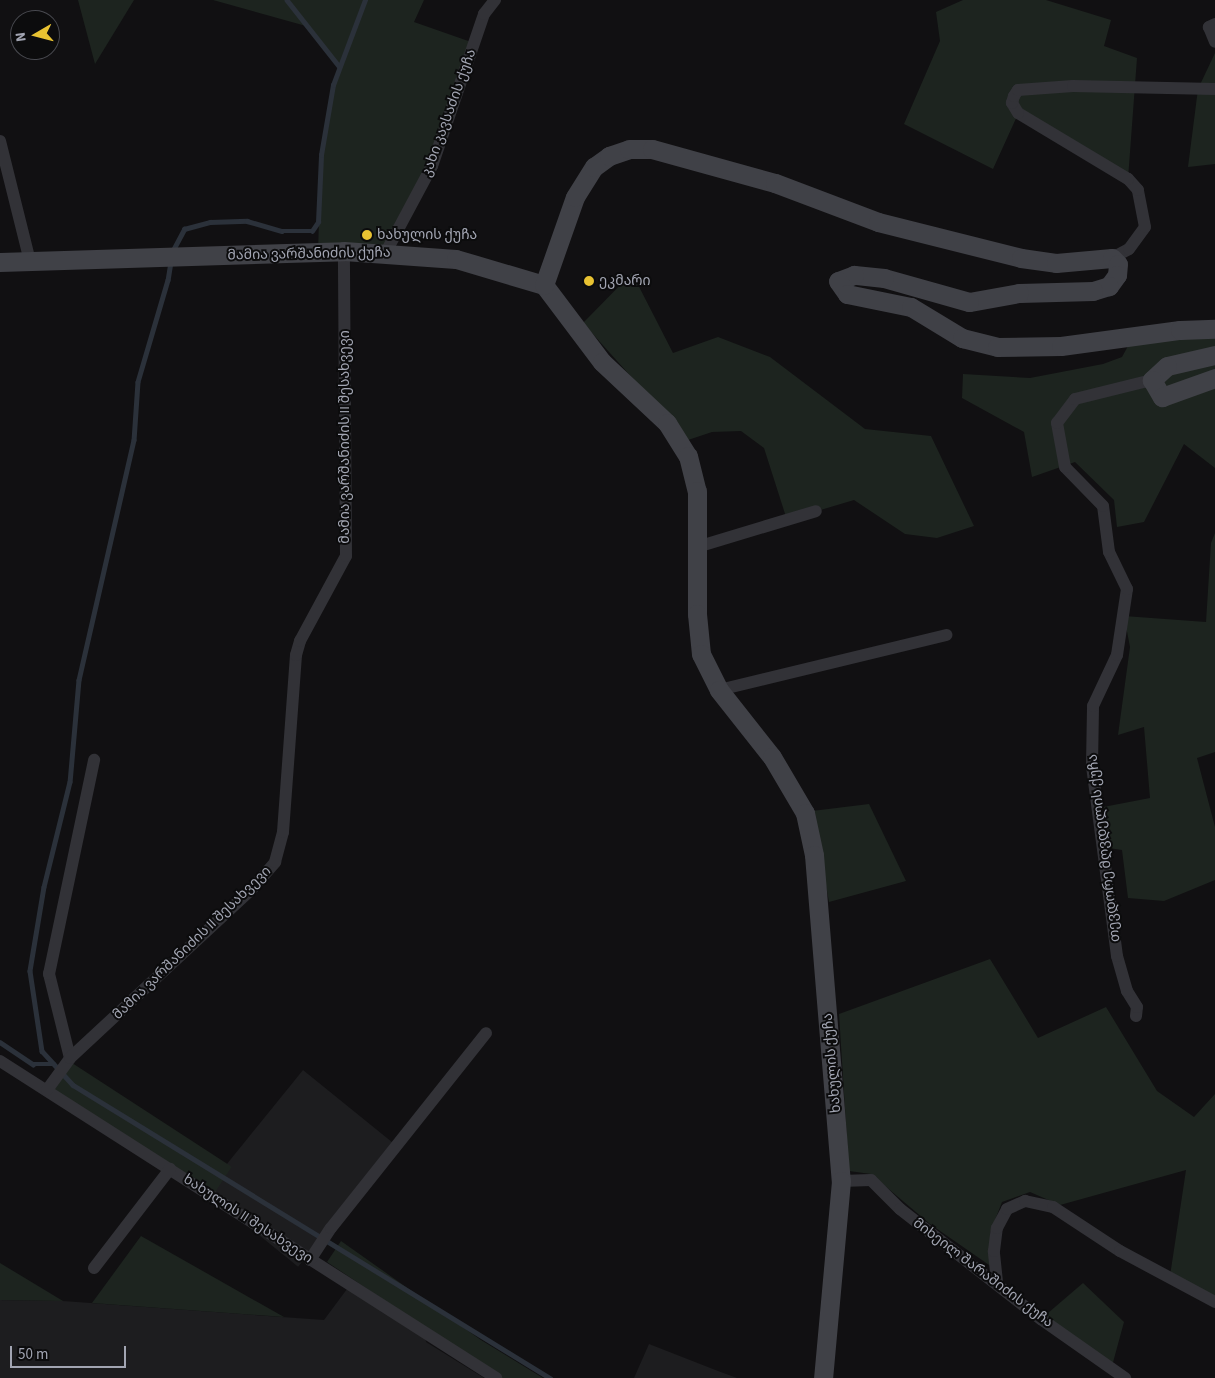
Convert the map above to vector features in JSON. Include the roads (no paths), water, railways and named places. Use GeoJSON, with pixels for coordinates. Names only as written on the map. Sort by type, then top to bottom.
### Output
{"type":"FeatureCollection","features":[{"type":"Feature","properties":{"kind":"street","name":"კახი კავსაძის ქუჩა"},"geometry":{"type":"LineString","coordinates":[[386,252],[432,166],[484,14],[496,0]]}},
{"type":"Feature","properties":{"kind":"street"},"geometry":{"type":"LineString","coordinates":[[1215,24],[1208,27],[1215,42]]}},
{"type":"Feature","properties":{"kind":"street"},"geometry":{"type":"LineString","coordinates":[[946,636],[719,690],[701,654],[697,614],[697,491],[688,456],[667,423],[602,362],[544,285],[566,216],[584,180],[608,156],[629,149],[675,153],[775,183],[878,222],[1021,258],[1056,263],[1112,258],[1129,249],[1144,228],[1138,190],[1128,179],[1018,113],[1012,103],[1014,96],[1018,90],[1073,86],[1215,89]]}},
{"type":"Feature","properties":{"kind":"street"},"geometry":{"type":"LineString","coordinates":[[0,140],[30,261]]}},
{"type":"Feature","properties":{"kind":"street","name":"მამია ვარშანიძის ქუჩა"},"geometry":{"type":"LineString","coordinates":[[0,262],[344,251],[386,252],[456,259],[544,285]]}},
{"type":"Feature","properties":{"kind":"street","name":"მამია ვარშანიძის II შესახვევი"},"geometry":{"type":"LineString","coordinates":[[46,1090],[70,1059],[250,890],[275,862],[283,832],[296,655],[300,641],[346,556],[344,251]]}},
{"type":"Feature","properties":{"kind":"street"},"geometry":{"type":"LineString","coordinates":[[1112,258],[1118,264],[1117,275],[1109,286],[1093,291],[1018,293],[969,302],[884,278],[854,275],[838,280],[847,294],[911,307],[962,338],[997,347],[1061,346],[1180,330],[1215,328]]}},
{"type":"Feature","properties":{"kind":"street","name":"თევდორე მღვდელის ქუჩა"},"geometry":{"type":"LineString","coordinates":[[1136,1016],[1137,1006],[1127,991],[1117,956],[1092,765],[1093,706],[1116,655],[1127,589],[1109,552],[1103,506],[1065,467],[1057,423],[1075,400],[1152,380],[1167,366],[1215,355]]}},
{"type":"Feature","properties":{"kind":"street"},"geometry":{"type":"LineString","coordinates":[[1152,380],[1162,397],[1215,378]]}},
{"type":"Feature","properties":{"kind":"street"},"geometry":{"type":"LineString","coordinates":[[697,547],[816,511]]}},
{"type":"Feature","properties":{"kind":"street","name":"ხახულის ქუჩა"},"geometry":{"type":"LineString","coordinates":[[719,690],[772,757],[804,812],[814,855],[841,1181],[823,1378]]}},
{"type":"Feature","properties":{"kind":"street"},"geometry":{"type":"LineString","coordinates":[[70,1059],[49,974],[94,760]]}},
{"type":"Feature","properties":{"kind":"street"},"geometry":{"type":"LineString","coordinates":[[310,1260],[331,1228],[486,1033]]}},
{"type":"Feature","properties":{"kind":"street","name":"ხახულის II შესახვევი"},"geometry":{"type":"LineString","coordinates":[[0,1060],[496,1378]]}},
{"type":"Feature","properties":{"kind":"street"},"geometry":{"type":"LineString","coordinates":[[94,1268],[170,1169]]}},
{"type":"Feature","properties":{"kind":"street","name":"მიხეილ შარაშიძის ქუჩა"},"geometry":{"type":"LineString","coordinates":[[841,1181],[871,1180],[900,1209],[997,1282],[1041,1319],[1112,1366],[1124,1378]]}},
{"type":"Feature","properties":{"kind":"street"},"geometry":{"type":"LineString","coordinates":[[997,1282],[994,1251],[997,1228],[1007,1209],[1025,1201],[1053,1207],[1120,1251],[1215,1302]]}},
{"type":"Feature","properties":{"kind":"waterway"},"geometry":{"type":"LineString","coordinates":[[287,0],[339,66]]}},
{"type":"Feature","properties":{"kind":"waterway"},"geometry":{"type":"LineString","coordinates":[[172,252],[184,229],[210,222],[247,221],[282,231],[312,231],[318,222],[321,155],[333,85],[365,0]]}},
{"type":"Feature","properties":{"kind":"waterway"},"geometry":{"type":"LineString","coordinates":[[171,262],[168,280],[138,382],[134,440],[79,680],[70,782],[44,887],[30,971],[42,1051],[73,1085],[550,1378]]}},
{"type":"Feature","properties":{"kind":"waterway"},"geometry":{"type":"LineString","coordinates":[[0,1042],[33,1064],[54,1064]]}},
{"type":"Feature","properties":{"kind":"place","name":"ხახულის ქუჩა"},"geometry":{"type":"Point","coordinates":[367,235]}},
{"type":"Feature","properties":{"kind":"place","name":"ეკმარი"},"geometry":{"type":"Point","coordinates":[589,281]}}]}
